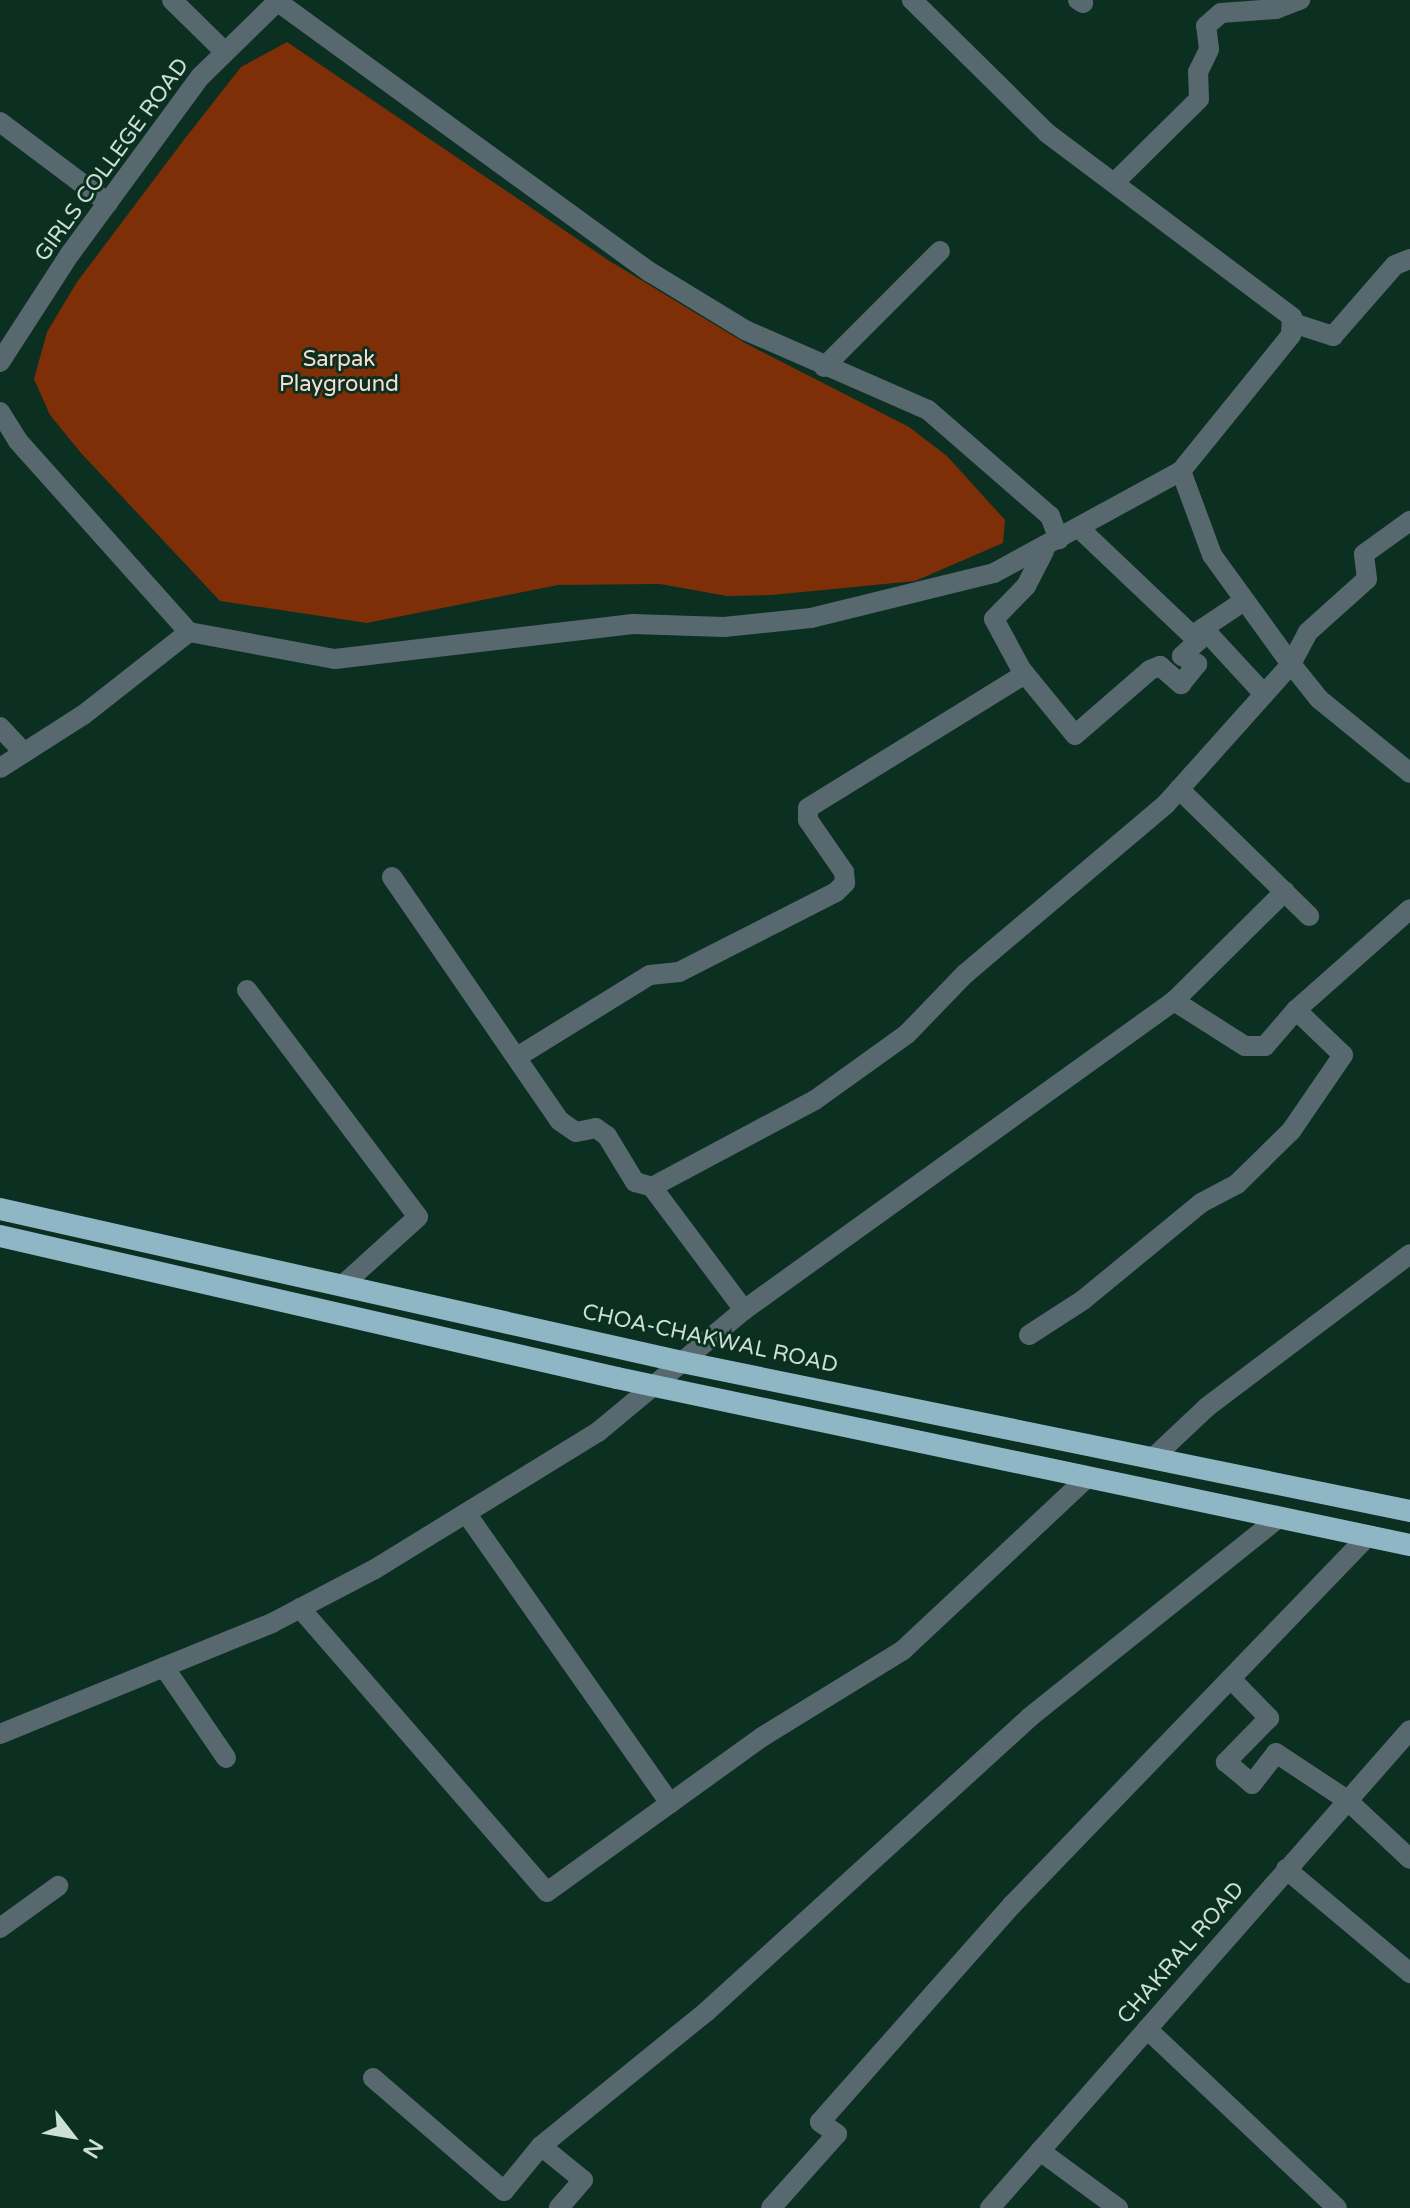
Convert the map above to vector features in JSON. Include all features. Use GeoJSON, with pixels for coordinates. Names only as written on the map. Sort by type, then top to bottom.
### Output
{"type":"FeatureCollection","features":[{"type":"Feature","properties":{"kind":"highway","name":"CHOA-CHAKWAL ROAD"},"geometry":{"type":"LineString","coordinates":[[0,1209],[345,1283],[682,1362],[1410,1511]]}},
{"type":"Feature","properties":{"kind":"highway"},"geometry":{"type":"LineString","coordinates":[[0,1236],[652,1386],[1410,1545]]}},
{"type":"Feature","properties":{"kind":"street"},"geometry":{"type":"LineString","coordinates":[[172,0],[225,52]]}},
{"type":"Feature","properties":{"kind":"street"},"geometry":{"type":"LineString","coordinates":[[912,0],[1015,105],[1117,180],[1296,324],[1333,336],[1395,265],[1410,259]]}},
{"type":"Feature","properties":{"kind":"street"},"geometry":{"type":"LineString","coordinates":[[1117,180],[1199,99],[1198,72],[1209,49],[1206,26],[1221,13],[1276,9],[1300,0]]}},
{"type":"Feature","properties":{"kind":"street"},"geometry":{"type":"LineString","coordinates":[[279,1],[650,272],[745,330],[928,410],[1050,516],[1052,545],[1026,586],[994,619],[1025,674],[1075,735],[1150,670],[1160,666],[1181,684],[1197,664],[1182,656],[1198,641],[1198,632]]}},
{"type":"Feature","properties":{"kind":"street","name":"GIRLS COLLEGE ROAD"},"geometry":{"type":"LineString","coordinates":[[0,362],[108,203],[225,52],[279,1]]}},
{"type":"Feature","properties":{"kind":"street"},"geometry":{"type":"LineString","coordinates":[[0,122],[108,203]]}},
{"type":"Feature","properties":{"kind":"street"},"geometry":{"type":"LineString","coordinates":[[824,367],[940,251]]}},
{"type":"Feature","properties":{"kind":"street"},"geometry":{"type":"LineString","coordinates":[[0,412],[18,441],[189,632],[335,659],[633,624],[724,627],[811,618],[994,573],[1052,545],[1181,471],[1210,442],[1296,324]]}},
{"type":"Feature","properties":{"kind":"street"},"geometry":{"type":"LineString","coordinates":[[1181,471],[1212,555],[1291,664],[1319,699],[1410,773]]}},
{"type":"Feature","properties":{"kind":"street"},"geometry":{"type":"LineString","coordinates":[[652,1187],[815,1100],[907,1034],[965,974],[1179,789],[1291,664],[1308,632],[1367,579],[1364,554],[1410,521]]}},
{"type":"Feature","properties":{"kind":"street"},"geometry":{"type":"LineString","coordinates":[[1080,529],[1264,694]]}},
{"type":"Feature","properties":{"kind":"street"},"geometry":{"type":"LineString","coordinates":[[1198,632],[1244,601]]}},
{"type":"Feature","properties":{"kind":"street"},"geometry":{"type":"LineString","coordinates":[[0,768],[189,632]]}},
{"type":"Feature","properties":{"kind":"street"},"geometry":{"type":"LineString","coordinates":[[517,1057],[650,975],[679,972],[836,892],[845,883],[844,872],[808,820],[808,808],[1025,674]]}},
{"type":"Feature","properties":{"kind":"street"},"geometry":{"type":"LineString","coordinates":[[0,727],[24,753]]}},
{"type":"Feature","properties":{"kind":"street"},"geometry":{"type":"LineString","coordinates":[[1179,789],[1309,916]]}},
{"type":"Feature","properties":{"kind":"street"},"geometry":{"type":"LineString","coordinates":[[392,877],[567,1128],[596,1128],[635,1182],[652,1187],[744,1310]]}},
{"type":"Feature","properties":{"kind":"street"},"geometry":{"type":"LineString","coordinates":[[0,1734],[300,1608],[466,1513],[598,1432],[744,1310],[1174,1001],[1285,891]]}},
{"type":"Feature","properties":{"kind":"street"},"geometry":{"type":"LineString","coordinates":[[1174,1001],[1256,1049],[1410,909]]}},
{"type":"Feature","properties":{"kind":"street"},"geometry":{"type":"LineString","coordinates":[[247,990],[418,1217],[345,1283]]}},
{"type":"Feature","properties":{"kind":"street"},"geometry":{"type":"LineString","coordinates":[[1029,1335],[1083,1300],[1201,1203],[1237,1184],[1291,1131],[1343,1055],[1296,1010]]}},
{"type":"Feature","properties":{"kind":"street"},"geometry":{"type":"LineString","coordinates":[[1154,1457],[1207,1407],[1410,1254]]}},
{"type":"Feature","properties":{"kind":"street"},"geometry":{"type":"LineString","coordinates":[[300,1608],[547,1892],[762,1737],[902,1651],[1086,1479]]}},
{"type":"Feature","properties":{"kind":"street"},"geometry":{"type":"LineString","coordinates":[[466,1513],[670,1803]]}},
{"type":"Feature","properties":{"kind":"street"},"geometry":{"type":"LineString","coordinates":[[373,2078],[504,2191],[541,2146],[706,2012],[1030,1717],[1278,1518]]}},
{"type":"Feature","properties":{"kind":"street"},"geometry":{"type":"LineString","coordinates":[[771,2208],[837,2134],[820,2122],[1012,1905],[1233,1681],[1368,1536]]}},
{"type":"Feature","properties":{"kind":"street"},"geometry":{"type":"LineString","coordinates":[[164,1667],[226,1758]]}},
{"type":"Feature","properties":{"kind":"street"},"geometry":{"type":"LineString","coordinates":[[1233,1681],[1269,1718],[1226,1762],[1252,1784],[1276,1753],[1347,1800],[1410,1859]]}},
{"type":"Feature","properties":{"kind":"street","name":"CHAKRAL ROAD"},"geometry":{"type":"LineString","coordinates":[[990,2208],[1410,1730]]}},
{"type":"Feature","properties":{"kind":"street"},"geometry":{"type":"LineString","coordinates":[[1286,1869],[1410,1973]]}},
{"type":"Feature","properties":{"kind":"street"},"geometry":{"type":"LineString","coordinates":[[0,1928],[58,1886]]}},
{"type":"Feature","properties":{"kind":"street"},"geometry":{"type":"LineString","coordinates":[[1147,2029],[1337,2208]]}},
{"type":"Feature","properties":{"kind":"street"},"geometry":{"type":"LineString","coordinates":[[541,2146],[583,2180],[559,2208]]}},
{"type":"Feature","properties":{"kind":"street"},"geometry":{"type":"LineString","coordinates":[[1040,2151],[1118,2208]]}},
{"type":"Feature","properties":{"kind":"green space","name":"Sarpak Playground"},"geometry":{"type":"Polygon","coordinates":[[[287,42],[608,260],[745,343],[909,427],[947,456],[1005,520],[1003,543],[915,581],[772,595],[727,596],[660,584],[558,585],[367,623],[220,601],[81,453],[50,415],[34,379],[47,332],[77,282],[241,67],[287,42]]]}}]}
